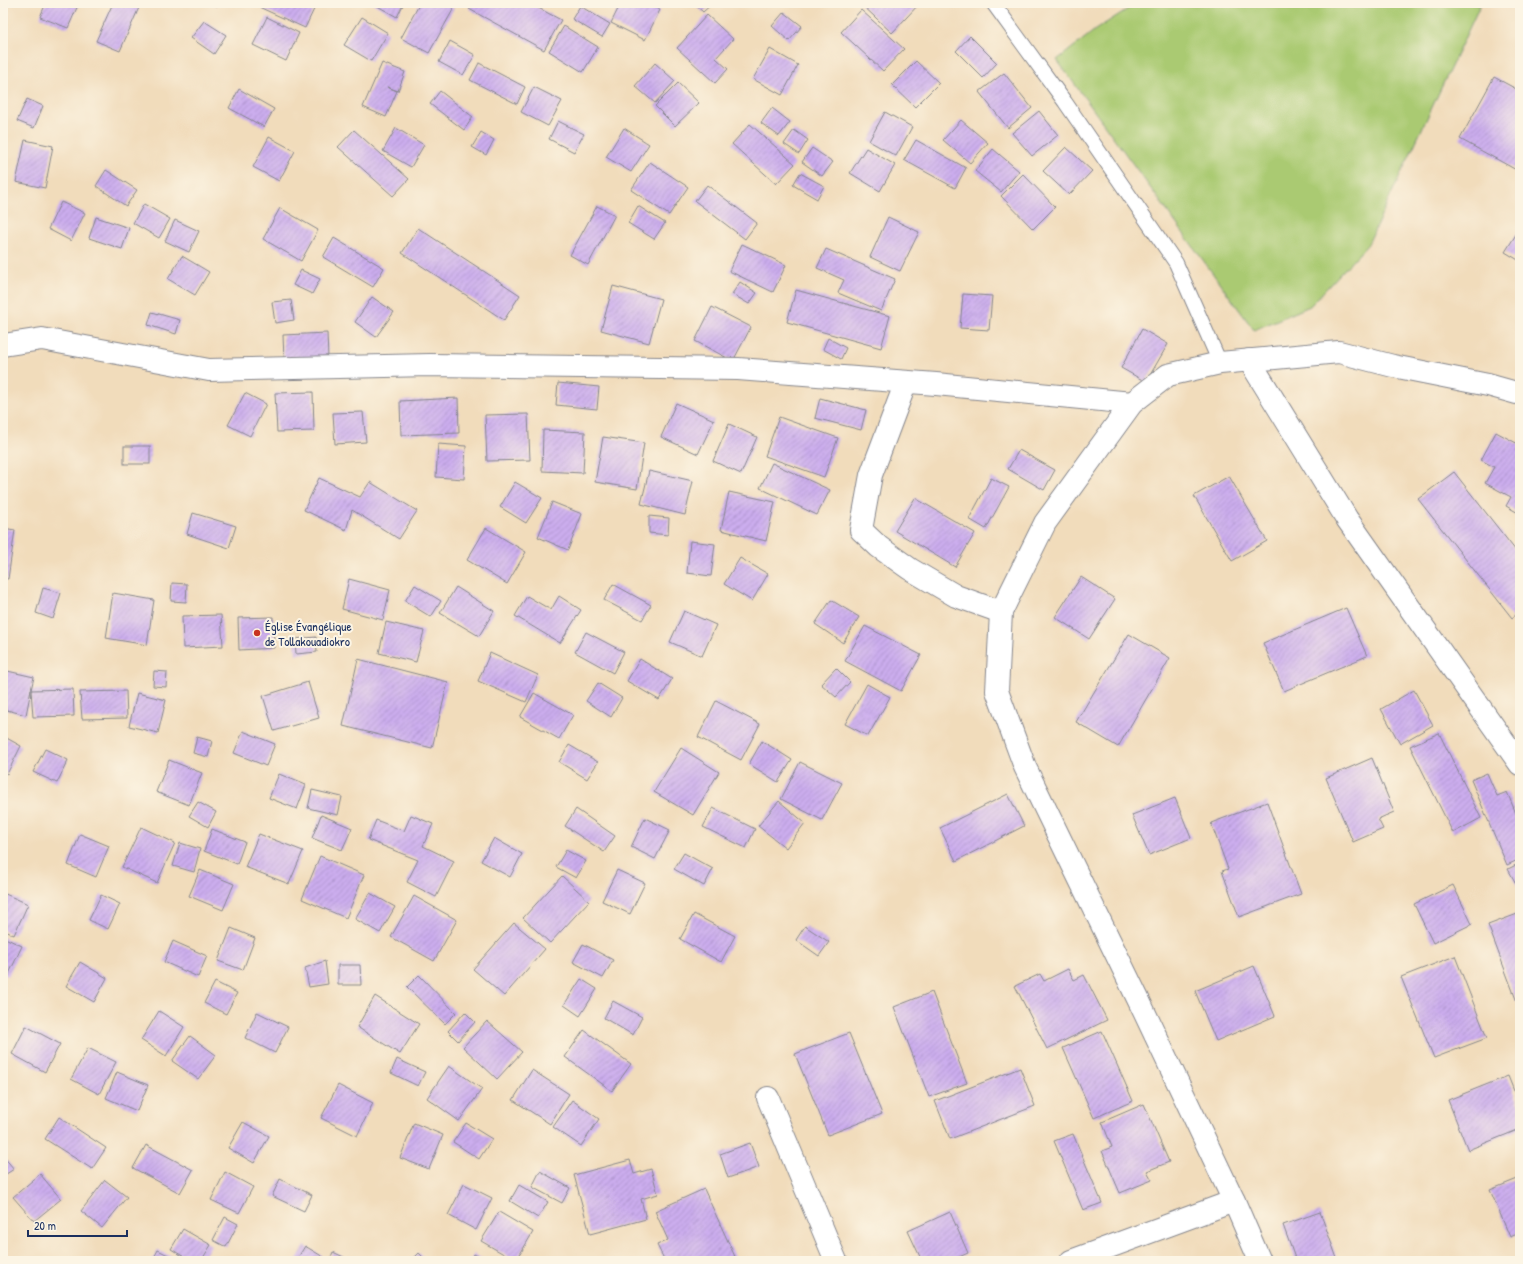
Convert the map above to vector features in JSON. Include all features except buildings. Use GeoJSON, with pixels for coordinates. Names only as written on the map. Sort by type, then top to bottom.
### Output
{"type":"FeatureCollection","features":[{"type":"Feature","properties":{"kind":"street"},"geometry":{"type":"LineString","coordinates":[[3,346],[42,339],[209,370],[430,365],[738,369],[906,382],[1132,403]]}},
{"type":"Feature","properties":{"kind":"street"},"geometry":{"type":"LineString","coordinates":[[1260,1261],[1234,1200],[1025,767],[997,691],[1002,612],[1045,523],[1132,403],[1168,375],[1220,363],[1339,352],[1393,366],[1488,385],[1520,394]]}},
{"type":"Feature","properties":{"kind":"street"},"geometry":{"type":"LineString","coordinates":[[1249,360],[1347,519],[1520,764]]}},
{"type":"Feature","properties":{"kind":"street"},"geometry":{"type":"LineString","coordinates":[[906,382],[871,475],[861,530],[879,547],[916,573],[956,596],[1002,612]]}},
{"type":"Feature","properties":{"kind":"street"},"geometry":{"type":"LineString","coordinates":[[768,1098],[836,1261]]}},
{"type":"Feature","properties":{"kind":"street"},"geometry":{"type":"LineString","coordinates":[[1071,1261],[1234,1200]]}},
{"type":"Feature","properties":{"kind":"lane"},"geometry":{"type":"LineString","coordinates":[[993,3],[1065,102],[1176,263],[1220,363]]}},
{"type":"Feature","properties":{"kind":"green space"},"geometry":{"type":"Polygon","coordinates":[[[1137,3],[1481,3],[1368,244],[1310,306],[1254,330],[1057,60],[1095,30],[1137,3]]]}},
{"type":"Feature","properties":{"kind":"place","name":"Église Évangélique de Tollakouadiokro"},"geometry":{"type":"Point","coordinates":[257,633]}}]}
